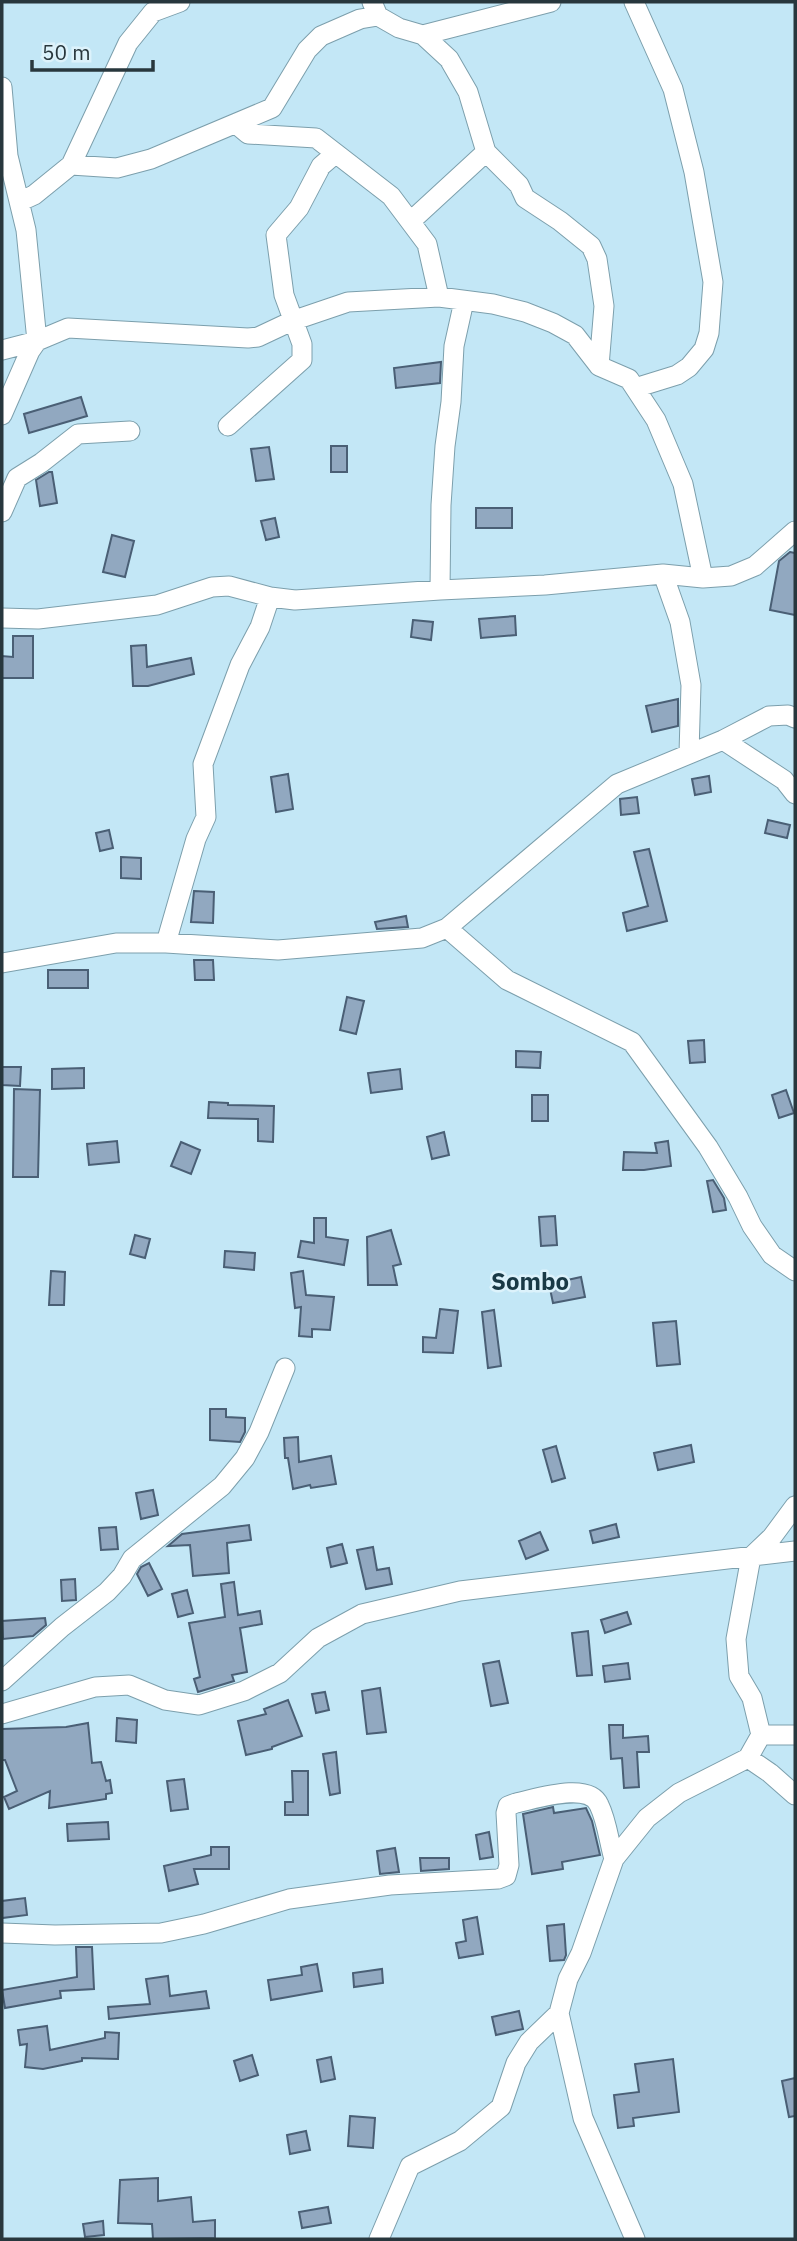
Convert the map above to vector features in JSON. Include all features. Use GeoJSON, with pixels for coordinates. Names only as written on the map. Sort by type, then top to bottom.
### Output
{"type":"FeatureCollection","features":[{"type":"Feature","properties":{"kind":"street"},"geometry":{"type":"LineString","coordinates":[[21,201],[34,195],[71,165],[128,43],[151,7],[180,2]]}},
{"type":"Feature","properties":{"kind":"street"},"geometry":{"type":"LineString","coordinates":[[423,35],[551,2]]}},
{"type":"Feature","properties":{"kind":"street"},"geometry":{"type":"LineString","coordinates":[[634,2],[673,89],[694,172],[713,282],[709,333],[704,349],[689,367],[677,375],[635,388]]}},
{"type":"Feature","properties":{"kind":"street"},"geometry":{"type":"LineString","coordinates":[[71,165],[117,168],[151,159],[272,108],[307,50],[321,36],[360,19],[375,9],[399,28],[423,35],[449,59],[468,92],[486,152],[519,185],[525,198],[591,246],[597,259],[604,306],[599,366]]}},
{"type":"Feature","properties":{"kind":"street"},"geometry":{"type":"LineString","coordinates":[[449,59],[471,23]]}},
{"type":"Feature","properties":{"kind":"street"},"geometry":{"type":"LineString","coordinates":[[2,87],[8,156],[21,201],[31,269],[37,341],[2,415]]}},
{"type":"Feature","properties":{"kind":"street"},"geometry":{"type":"LineString","coordinates":[[236,124],[248,134],[316,138],[391,196],[426,244],[439,297]]}},
{"type":"Feature","properties":{"kind":"street"},"geometry":{"type":"LineString","coordinates":[[411,221],[486,152]]}},
{"type":"Feature","properties":{"kind":"street"},"geometry":{"type":"LineString","coordinates":[[228,426],[302,360],[302,344],[284,295],[276,235],[299,208],[321,166],[335,154]]}},
{"type":"Feature","properties":{"kind":"street"},"geometry":{"type":"LineString","coordinates":[[2,350],[37,341],[68,328],[258,337],[292,321],[348,302],[439,297],[493,304],[526,312],[575,335],[599,366],[629,379],[635,388],[656,420],[683,484],[703,578]]}},
{"type":"Feature","properties":{"kind":"street"},"geometry":{"type":"LineString","coordinates":[[440,590],[445,446],[454,346],[464,301]]}},
{"type":"Feature","properties":{"kind":"street"},"geometry":{"type":"LineString","coordinates":[[2,512],[10,477],[41,463],[78,434],[130,431]]}},
{"type":"Feature","properties":{"kind":"street"},"geometry":{"type":"LineString","coordinates":[[2,618],[38,619],[157,605],[212,587],[229,586],[270,597],[295,600],[545,586],[663,574],[703,578],[731,576],[755,566],[795,531]]}},
{"type":"Feature","properties":{"kind":"street"},"geometry":{"type":"LineString","coordinates":[[663,574],[680,622],[691,685],[689,753]]}},
{"type":"Feature","properties":{"kind":"street"},"geometry":{"type":"LineString","coordinates":[[166,943],[196,839],[206,817],[203,764],[240,665],[260,627],[270,597]]}},
{"type":"Feature","properties":{"kind":"street"},"geometry":{"type":"LineString","coordinates":[[2,962],[116,943],[166,943],[278,950],[364,945],[422,938],[447,928],[617,784],[723,740],[769,716],[788,715],[795,718]]}},
{"type":"Feature","properties":{"kind":"street"},"geometry":{"type":"LineString","coordinates":[[723,740],[784,780],[795,794]]}},
{"type":"Feature","properties":{"kind":"street"},"geometry":{"type":"LineString","coordinates":[[447,928],[507,980],[632,1042],[708,1147],[752,1226],[772,1255],[795,1271]]}},
{"type":"Feature","properties":{"kind":"street"},"geometry":{"type":"LineString","coordinates":[[2,1681],[52,1635],[107,1592],[122,1576],[132,1559],[222,1486],[245,1458],[254,1441],[285,1367]]}},
{"type":"Feature","properties":{"kind":"street"},"geometry":{"type":"LineString","coordinates":[[635,2239],[583,2118],[559,2012],[568,1979],[581,1952],[614,1859],[647,1818],[679,1793],[748,1758],[761,1735],[752,1698],[739,1676],[736,1639],[751,1557],[772,1537],[795,1506]]}},
{"type":"Feature","properties":{"kind":"street"},"geometry":{"type":"LineString","coordinates":[[2,1714],[95,1687],[129,1685],[165,1700],[199,1705],[244,1691],[280,1673],[318,1639],[362,1614],[460,1591],[795,1551]]}},
{"type":"Feature","properties":{"kind":"street"},"geometry":{"type":"LineString","coordinates":[[761,1735],[795,1735]]}},
{"type":"Feature","properties":{"kind":"street"},"geometry":{"type":"LineString","coordinates":[[748,1758],[795,1795]]}},
{"type":"Feature","properties":{"kind":"street"},"geometry":{"type":"LineString","coordinates":[[2,1933],[161,1933],[204,1924],[289,1899],[390,1885],[498,1879],[506,1876],[509,1865],[506,1813],[508,1806],[580,1791],[599,1802],[614,1859]]}},
{"type":"Feature","properties":{"kind":"street"},"geometry":{"type":"LineString","coordinates":[[379,2239],[410,2166],[460,2141],[501,2107],[516,2063],[528,2042],[559,2012]]}},
{"type":"Feature","properties":{"kind":"building"},"geometry":{"type":"Polygon","coordinates":[[[441,362],[440,383],[396,388],[394,368],[441,362]]]}},
{"type":"Feature","properties":{"kind":"building"},"geometry":{"type":"Polygon","coordinates":[[[81,397],[87,416],[29,433],[24,414],[81,397]]]}},
{"type":"Feature","properties":{"kind":"building"},"geometry":{"type":"Polygon","coordinates":[[[331,446],[347,446],[347,472],[331,472],[331,446]]]}},
{"type":"Feature","properties":{"kind":"building"},"geometry":{"type":"Polygon","coordinates":[[[269,447],[274,479],[256,481],[251,449],[269,447]]]}},
{"type":"Feature","properties":{"kind":"building"},"geometry":{"type":"Polygon","coordinates":[[[52,472],[57,503],[40,506],[36,480],[52,472]]]}},
{"type":"Feature","properties":{"kind":"building"},"geometry":{"type":"Polygon","coordinates":[[[476,508],[512,508],[512,528],[476,528],[476,508]]]}},
{"type":"Feature","properties":{"kind":"building"},"geometry":{"type":"Polygon","coordinates":[[[275,518],[279,537],[266,540],[261,521],[275,518]]]}},
{"type":"Feature","properties":{"kind":"building"},"geometry":{"type":"Polygon","coordinates":[[[112,535],[134,541],[125,577],[103,572],[112,535]]]}},
{"type":"Feature","properties":{"kind":"building"},"geometry":{"type":"Polygon","coordinates":[[[790,552],[795,553],[795,615],[770,610],[779,561],[790,552]]]}},
{"type":"Feature","properties":{"kind":"building"},"geometry":{"type":"Polygon","coordinates":[[[515,616],[516,635],[481,638],[479,619],[515,616]]]}},
{"type":"Feature","properties":{"kind":"building"},"geometry":{"type":"Polygon","coordinates":[[[413,620],[433,622],[431,640],[411,637],[413,620]]]}},
{"type":"Feature","properties":{"kind":"building"},"geometry":{"type":"Polygon","coordinates":[[[13,636],[33,636],[33,678],[2,678],[2,656],[13,657],[13,636]]]}},
{"type":"Feature","properties":{"kind":"building"},"geometry":{"type":"Polygon","coordinates":[[[146,645],[147,667],[191,658],[194,674],[148,686],[133,686],[131,646],[146,645]]]}},
{"type":"Feature","properties":{"kind":"building"},"geometry":{"type":"Polygon","coordinates":[[[678,699],[678,726],[652,732],[646,706],[678,699]]]}},
{"type":"Feature","properties":{"kind":"building"},"geometry":{"type":"Polygon","coordinates":[[[288,774],[293,809],[276,812],[271,777],[288,774]]]}},
{"type":"Feature","properties":{"kind":"building"},"geometry":{"type":"Polygon","coordinates":[[[709,776],[711,792],[695,795],[692,779],[709,776]]]}},
{"type":"Feature","properties":{"kind":"building"},"geometry":{"type":"Polygon","coordinates":[[[637,797],[639,813],[621,815],[620,799],[637,797]]]}},
{"type":"Feature","properties":{"kind":"building"},"geometry":{"type":"Polygon","coordinates":[[[768,820],[790,825],[787,838],[765,833],[768,820]]]}},
{"type":"Feature","properties":{"kind":"building"},"geometry":{"type":"Polygon","coordinates":[[[109,830],[113,848],[100,851],[96,833],[109,830]]]}},
{"type":"Feature","properties":{"kind":"building"},"geometry":{"type":"Polygon","coordinates":[[[649,849],[667,921],[627,931],[623,913],[648,906],[634,852],[649,849]]]}},
{"type":"Feature","properties":{"kind":"building"},"geometry":{"type":"Polygon","coordinates":[[[121,857],[141,858],[141,879],[121,878],[121,857]]]}},
{"type":"Feature","properties":{"kind":"building"},"geometry":{"type":"Polygon","coordinates":[[[194,891],[214,892],[213,923],[191,922],[194,891]]]}},
{"type":"Feature","properties":{"kind":"building"},"geometry":{"type":"Polygon","coordinates":[[[406,916],[408,927],[377,929],[375,922],[406,916]]]}},
{"type":"Feature","properties":{"kind":"building"},"geometry":{"type":"Polygon","coordinates":[[[194,960],[213,960],[214,980],[195,980],[194,960]]]}},
{"type":"Feature","properties":{"kind":"building"},"geometry":{"type":"Polygon","coordinates":[[[48,970],[88,970],[88,988],[48,988],[48,970]]]}},
{"type":"Feature","properties":{"kind":"building"},"geometry":{"type":"Polygon","coordinates":[[[347,997],[364,1001],[356,1034],[340,1030],[347,997]]]}},
{"type":"Feature","properties":{"kind":"building"},"geometry":{"type":"Polygon","coordinates":[[[704,1040],[705,1062],[690,1063],[688,1041],[704,1040]]]}},
{"type":"Feature","properties":{"kind":"building"},"geometry":{"type":"Polygon","coordinates":[[[516,1051],[541,1052],[540,1068],[516,1067],[516,1051]]]}},
{"type":"Feature","properties":{"kind":"building"},"geometry":{"type":"Polygon","coordinates":[[[2,1067],[21,1067],[20,1086],[2,1085],[2,1067]]]}},
{"type":"Feature","properties":{"kind":"building"},"geometry":{"type":"Polygon","coordinates":[[[84,1068],[84,1088],[52,1089],[52,1069],[84,1068]]]}},
{"type":"Feature","properties":{"kind":"building"},"geometry":{"type":"Polygon","coordinates":[[[400,1069],[402,1089],[371,1093],[368,1073],[400,1069]]]}},
{"type":"Feature","properties":{"kind":"building"},"geometry":{"type":"Polygon","coordinates":[[[14,1089],[40,1090],[38,1177],[13,1177],[14,1089]]]}},
{"type":"Feature","properties":{"kind":"building"},"geometry":{"type":"Polygon","coordinates":[[[786,1090],[794,1113],[779,1118],[772,1095],[786,1090]]]}},
{"type":"Feature","properties":{"kind":"building"},"geometry":{"type":"Polygon","coordinates":[[[532,1095],[548,1095],[548,1121],[532,1121],[532,1095]]]}},
{"type":"Feature","properties":{"kind":"building"},"geometry":{"type":"Polygon","coordinates":[[[209,1102],[274,1106],[273,1142],[258,1141],[258,1119],[208,1118],[209,1102]]]}},
{"type":"Feature","properties":{"kind":"building"},"geometry":{"type":"Polygon","coordinates":[[[444,1132],[449,1155],[432,1159],[427,1137],[444,1132]]]}},
{"type":"Feature","properties":{"kind":"building"},"geometry":{"type":"Polygon","coordinates":[[[117,1141],[119,1162],[89,1165],[87,1144],[117,1141]]]}},
{"type":"Feature","properties":{"kind":"building"},"geometry":{"type":"Polygon","coordinates":[[[668,1141],[671,1166],[623,1170],[624,1152],[657,1153],[655,1143],[668,1141]]]}},
{"type":"Feature","properties":{"kind":"building"},"geometry":{"type":"Polygon","coordinates":[[[181,1142],[200,1150],[191,1174],[171,1166],[181,1142]]]}},
{"type":"Feature","properties":{"kind":"building"},"geometry":{"type":"Polygon","coordinates":[[[713,1180],[724,1198],[726,1210],[713,1212],[707,1181],[713,1180]]]}},
{"type":"Feature","properties":{"kind":"building"},"geometry":{"type":"Polygon","coordinates":[[[555,1216],[557,1245],[541,1246],[539,1217],[555,1216]]]}},
{"type":"Feature","properties":{"kind":"building"},"geometry":{"type":"Polygon","coordinates":[[[314,1218],[326,1218],[326,1237],[348,1240],[344,1265],[298,1257],[301,1241],[314,1243],[314,1218]]]}},
{"type":"Feature","properties":{"kind":"building"},"geometry":{"type":"Polygon","coordinates":[[[391,1230],[401,1264],[393,1266],[397,1285],[368,1285],[367,1237],[391,1230]]]}},
{"type":"Feature","properties":{"kind":"building"},"geometry":{"type":"Polygon","coordinates":[[[135,1235],[150,1239],[145,1258],[130,1254],[135,1235]]]}},
{"type":"Feature","properties":{"kind":"building"},"geometry":{"type":"Polygon","coordinates":[[[225,1251],[255,1253],[254,1270],[224,1267],[225,1251]]]}},
{"type":"Feature","properties":{"kind":"building"},"geometry":{"type":"Polygon","coordinates":[[[51,1271],[65,1272],[64,1305],[49,1305],[51,1271]]]}},
{"type":"Feature","properties":{"kind":"building"},"geometry":{"type":"Polygon","coordinates":[[[303,1271],[306,1295],[334,1297],[330,1330],[312,1329],[312,1337],[299,1336],[301,1307],[295,1308],[291,1273],[303,1271]]]}},
{"type":"Feature","properties":{"kind":"building"},"geometry":{"type":"Polygon","coordinates":[[[581,1277],[585,1297],[553,1303],[549,1284],[581,1277]]]}},
{"type":"Feature","properties":{"kind":"building"},"geometry":{"type":"Polygon","coordinates":[[[440,1309],[458,1311],[453,1353],[423,1352],[423,1337],[436,1338],[440,1309]]]}},
{"type":"Feature","properties":{"kind":"building"},"geometry":{"type":"Polygon","coordinates":[[[494,1310],[501,1366],[488,1368],[482,1312],[494,1310]]]}},
{"type":"Feature","properties":{"kind":"building"},"geometry":{"type":"Polygon","coordinates":[[[676,1321],[680,1364],[657,1366],[653,1323],[676,1321]]]}},
{"type":"Feature","properties":{"kind":"building"},"geometry":{"type":"Polygon","coordinates":[[[210,1409],[226,1409],[226,1417],[245,1418],[245,1432],[240,1442],[210,1440],[210,1409]]]}},
{"type":"Feature","properties":{"kind":"building"},"geometry":{"type":"Polygon","coordinates":[[[298,1437],[299,1462],[331,1456],[336,1484],[293,1489],[288,1458],[285,1458],[284,1438],[298,1437]]]}},
{"type":"Feature","properties":{"kind":"building"},"geometry":{"type":"Polygon","coordinates":[[[691,1445],[694,1462],[658,1470],[654,1453],[691,1445]]]}},
{"type":"Feature","properties":{"kind":"building"},"geometry":{"type":"Polygon","coordinates":[[[556,1446],[565,1478],[552,1482],[543,1450],[556,1446]]]}},
{"type":"Feature","properties":{"kind":"building"},"geometry":{"type":"Polygon","coordinates":[[[153,1490],[158,1515],[141,1519],[136,1493],[153,1490]]]}},
{"type":"Feature","properties":{"kind":"building"},"geometry":{"type":"Polygon","coordinates":[[[616,1524],[619,1537],[593,1543],[590,1531],[616,1524]]]}},
{"type":"Feature","properties":{"kind":"building"},"geometry":{"type":"Polygon","coordinates":[[[249,1525],[251,1540],[227,1543],[229,1573],[193,1576],[190,1545],[168,1546],[182,1534],[249,1525]]]}},
{"type":"Feature","properties":{"kind":"building"},"geometry":{"type":"Polygon","coordinates":[[[116,1527],[118,1549],[101,1550],[99,1528],[116,1527]]]}},
{"type":"Feature","properties":{"kind":"building"},"geometry":{"type":"Polygon","coordinates":[[[540,1532],[548,1550],[526,1559],[519,1541],[540,1532]]]}},
{"type":"Feature","properties":{"kind":"building"},"geometry":{"type":"Polygon","coordinates":[[[342,1544],[347,1563],[331,1567],[327,1548],[342,1544]]]}},
{"type":"Feature","properties":{"kind":"building"},"geometry":{"type":"Polygon","coordinates":[[[373,1547],[377,1570],[389,1568],[392,1584],[366,1589],[357,1550],[373,1547]]]}},
{"type":"Feature","properties":{"kind":"building"},"geometry":{"type":"Polygon","coordinates":[[[149,1563],[162,1589],[148,1596],[137,1574],[141,1567],[149,1563]]]}},
{"type":"Feature","properties":{"kind":"building"},"geometry":{"type":"Polygon","coordinates":[[[75,1579],[76,1600],[62,1601],[61,1580],[75,1579]]]}},
{"type":"Feature","properties":{"kind":"building"},"geometry":{"type":"Polygon","coordinates":[[[234,1582],[238,1615],[260,1611],[262,1624],[240,1628],[247,1672],[232,1675],[234,1681],[198,1692],[194,1679],[200,1677],[189,1623],[225,1617],[221,1584],[234,1582]]]}},
{"type":"Feature","properties":{"kind":"building"},"geometry":{"type":"Polygon","coordinates":[[[187,1590],[193,1613],[178,1617],[172,1594],[187,1590]]]}},
{"type":"Feature","properties":{"kind":"building"},"geometry":{"type":"Polygon","coordinates":[[[627,1612],[631,1624],[605,1633],[601,1620],[627,1612]]]}},
{"type":"Feature","properties":{"kind":"building"},"geometry":{"type":"Polygon","coordinates":[[[45,1618],[46,1625],[33,1636],[3,1639],[2,1621],[45,1618]]]}},
{"type":"Feature","properties":{"kind":"building"},"geometry":{"type":"Polygon","coordinates":[[[588,1631],[592,1675],[577,1676],[572,1633],[588,1631]]]}},
{"type":"Feature","properties":{"kind":"building"},"geometry":{"type":"Polygon","coordinates":[[[499,1661],[508,1703],[491,1706],[483,1664],[499,1661]]]}},
{"type":"Feature","properties":{"kind":"building"},"geometry":{"type":"Polygon","coordinates":[[[628,1663],[630,1679],[605,1682],[603,1666],[628,1663]]]}},
{"type":"Feature","properties":{"kind":"building"},"geometry":{"type":"Polygon","coordinates":[[[380,1688],[386,1732],[367,1734],[362,1691],[380,1688]]]}},
{"type":"Feature","properties":{"kind":"building"},"geometry":{"type":"Polygon","coordinates":[[[325,1692],[329,1710],[316,1713],[312,1694],[325,1692]]]}},
{"type":"Feature","properties":{"kind":"building"},"geometry":{"type":"Polygon","coordinates":[[[288,1700],[302,1736],[272,1749],[246,1755],[238,1721],[266,1714],[264,1709],[288,1700]]]}},
{"type":"Feature","properties":{"kind":"building"},"geometry":{"type":"Polygon","coordinates":[[[117,1718],[137,1720],[136,1743],[116,1741],[117,1718]]]}},
{"type":"Feature","properties":{"kind":"building"},"geometry":{"type":"Polygon","coordinates":[[[88,1723],[92,1763],[101,1762],[106,1781],[110,1780],[112,1793],[106,1794],[106,1799],[49,1808],[50,1791],[9,1809],[4,1797],[17,1791],[5,1760],[2,1760],[2,1729],[66,1727],[88,1723]]]}},
{"type":"Feature","properties":{"kind":"building"},"geometry":{"type":"Polygon","coordinates":[[[609,1725],[623,1725],[623,1738],[648,1736],[649,1752],[637,1752],[639,1787],[624,1788],[622,1758],[611,1759],[609,1725]]]}},
{"type":"Feature","properties":{"kind":"building"},"geometry":{"type":"Polygon","coordinates":[[[336,1752],[340,1793],[330,1795],[323,1754],[336,1752]]]}},
{"type":"Feature","properties":{"kind":"building"},"geometry":{"type":"Polygon","coordinates":[[[292,1771],[308,1771],[308,1815],[285,1815],[285,1802],[293,1802],[292,1771]]]}},
{"type":"Feature","properties":{"kind":"building"},"geometry":{"type":"Polygon","coordinates":[[[184,1779],[188,1809],[171,1811],[167,1781],[184,1779]]]}},
{"type":"Feature","properties":{"kind":"building"},"geometry":{"type":"Polygon","coordinates":[[[553,1807],[554,1813],[586,1808],[600,1855],[562,1862],[563,1869],[532,1874],[523,1814],[553,1807]]]}},
{"type":"Feature","properties":{"kind":"building"},"geometry":{"type":"Polygon","coordinates":[[[108,1822],[109,1839],[68,1841],[67,1824],[108,1822]]]}},
{"type":"Feature","properties":{"kind":"building"},"geometry":{"type":"Polygon","coordinates":[[[489,1832],[493,1857],[480,1859],[476,1835],[489,1832]]]}},
{"type":"Feature","properties":{"kind":"building"},"geometry":{"type":"Polygon","coordinates":[[[211,1847],[229,1847],[229,1869],[194,1869],[198,1884],[169,1891],[164,1866],[211,1855],[211,1847]]]}},
{"type":"Feature","properties":{"kind":"building"},"geometry":{"type":"Polygon","coordinates":[[[395,1848],[399,1872],[380,1874],[377,1851],[395,1848]]]}},
{"type":"Feature","properties":{"kind":"building"},"geometry":{"type":"Polygon","coordinates":[[[420,1858],[449,1858],[449,1869],[421,1871],[420,1858]]]}},
{"type":"Feature","properties":{"kind":"building"},"geometry":{"type":"Polygon","coordinates":[[[25,1898],[27,1915],[2,1918],[2,1901],[25,1898]]]}},
{"type":"Feature","properties":{"kind":"building"},"geometry":{"type":"Polygon","coordinates":[[[477,1917],[483,1954],[459,1958],[456,1943],[466,1941],[463,1920],[477,1917]]]}},
{"type":"Feature","properties":{"kind":"building"},"geometry":{"type":"Polygon","coordinates":[[[564,1924],[566,1955],[564,1960],[550,1961],[547,1926],[564,1924]]]}},
{"type":"Feature","properties":{"kind":"building"},"geometry":{"type":"Polygon","coordinates":[[[76,1947],[92,1947],[94,1989],[60,1991],[61,1998],[5,2008],[2,1990],[77,1977],[76,1947]]]}},
{"type":"Feature","properties":{"kind":"building"},"geometry":{"type":"Polygon","coordinates":[[[317,1964],[322,1991],[271,2000],[268,1980],[302,1975],[301,1967],[317,1964]]]}},
{"type":"Feature","properties":{"kind":"building"},"geometry":{"type":"Polygon","coordinates":[[[382,1969],[383,1983],[354,1987],[353,1973],[382,1969]]]}},
{"type":"Feature","properties":{"kind":"building"},"geometry":{"type":"Polygon","coordinates":[[[168,1976],[170,1996],[206,1991],[209,2008],[109,2019],[108,2007],[150,2004],[146,1979],[168,1976]]]}},
{"type":"Feature","properties":{"kind":"building"},"geometry":{"type":"Polygon","coordinates":[[[519,2011],[523,2029],[496,2035],[492,2017],[519,2011]]]}},
{"type":"Feature","properties":{"kind":"building"},"geometry":{"type":"Polygon","coordinates":[[[47,2026],[50,2050],[105,2038],[105,2032],[119,2033],[118,2059],[82,2058],[82,2061],[43,2069],[25,2067],[27,2044],[20,2045],[18,2030],[47,2026]]]}},
{"type":"Feature","properties":{"kind":"building"},"geometry":{"type":"Polygon","coordinates":[[[252,2055],[258,2075],[240,2081],[234,2061],[252,2055]]]}},
{"type":"Feature","properties":{"kind":"building"},"geometry":{"type":"Polygon","coordinates":[[[331,2057],[335,2079],[321,2082],[317,2060],[331,2057]]]}},
{"type":"Feature","properties":{"kind":"building"},"geometry":{"type":"Polygon","coordinates":[[[673,2059],[679,2112],[633,2118],[634,2126],[618,2128],[614,2095],[639,2092],[635,2064],[673,2059]]]}},
{"type":"Feature","properties":{"kind":"building"},"geometry":{"type":"Polygon","coordinates":[[[795,2078],[795,2116],[789,2117],[782,2081],[795,2078]]]}},
{"type":"Feature","properties":{"kind":"building"},"geometry":{"type":"Polygon","coordinates":[[[350,2116],[375,2118],[373,2148],[348,2146],[350,2116]]]}},
{"type":"Feature","properties":{"kind":"building"},"geometry":{"type":"Polygon","coordinates":[[[306,2131],[310,2150],[290,2154],[287,2135],[306,2131]]]}},
{"type":"Feature","properties":{"kind":"building"},"geometry":{"type":"Polygon","coordinates":[[[158,2178],[158,2201],[191,2197],[193,2222],[215,2220],[215,2238],[153,2239],[152,2224],[118,2223],[120,2180],[158,2178]]]}},
{"type":"Feature","properties":{"kind":"building"},"geometry":{"type":"Polygon","coordinates":[[[328,2207],[331,2223],[302,2228],[299,2212],[328,2207]]]}},
{"type":"Feature","properties":{"kind":"building"},"geometry":{"type":"Polygon","coordinates":[[[103,2221],[104,2235],[85,2237],[83,2224],[103,2221]]]}},
{"type":"Feature","properties":{"kind":"district","name":"Sombo"},"geometry":{"type":"Point","coordinates":[530,1282]}}]}
